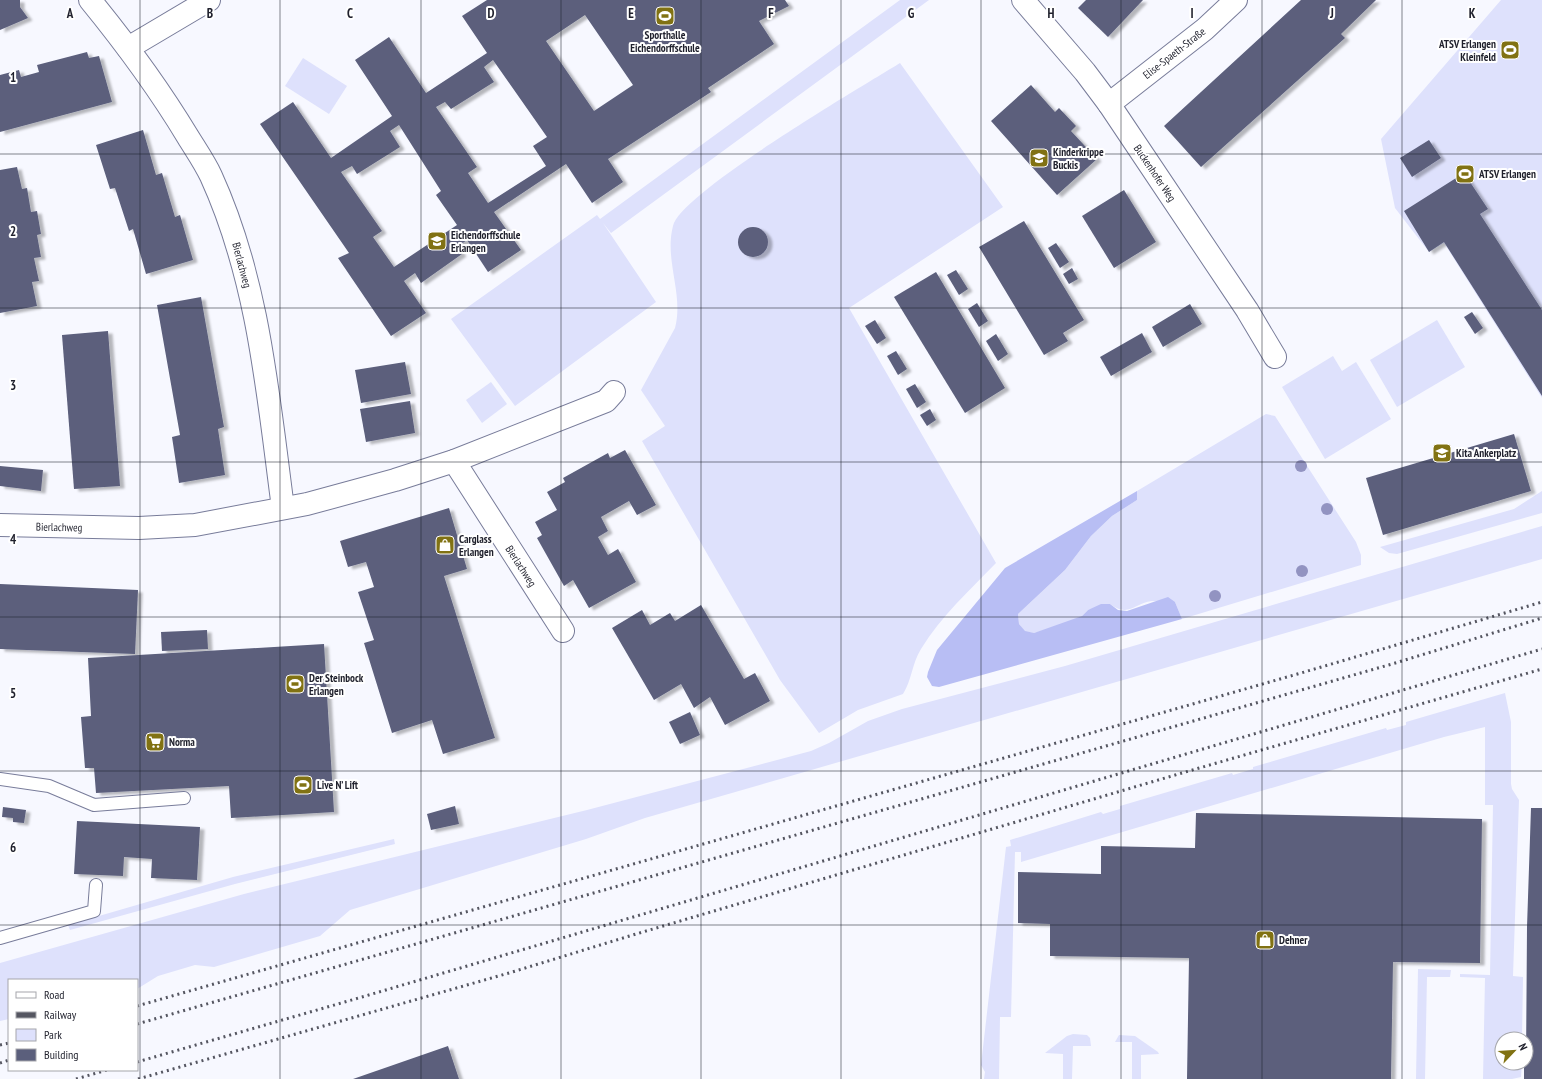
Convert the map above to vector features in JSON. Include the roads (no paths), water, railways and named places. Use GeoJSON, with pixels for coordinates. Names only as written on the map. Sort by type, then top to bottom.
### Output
{"type":"FeatureCollection","features":[{"type":"Feature","properties":{"kind":"street","name":"Bierlachweg"},"geometry":{"type":"LineString","coordinates":[[90,0],[128,48],[169,105],[211,175],[242,260],[258,328],[283,508]]}},
{"type":"Feature","properties":{"kind":"street"},"geometry":{"type":"LineString","coordinates":[[128,48],[209,0]]}},
{"type":"Feature","properties":{"kind":"street","name":"Buckenhofer Weg"},"geometry":{"type":"LineString","coordinates":[[1023,0],[1085,72],[1109,104],[1247,310],[1275,357]]}},
{"type":"Feature","properties":{"kind":"street","name":"Elise-Spaeth-Straße"},"geometry":{"type":"LineString","coordinates":[[1109,104],[1205,29],[1236,0]]}},
{"type":"Feature","properties":{"kind":"street","name":"Bierlachweg"},"geometry":{"type":"LineString","coordinates":[[0,525],[139,528],[195,525],[307,504],[373,486],[454,461],[606,401],[614,392]]}},
{"type":"Feature","properties":{"kind":"street","name":"Bierlachweg"},"geometry":{"type":"LineString","coordinates":[[454,461],[563,631]]}},
{"type":"Feature","properties":{"kind":"lane"},"geometry":{"type":"LineString","coordinates":[[0,779],[49,786],[94,804],[184,798]]}},
{"type":"Feature","properties":{"kind":"lane"},"geometry":{"type":"LineString","coordinates":[[0,938],[94,911],[96,885]]}},
{"type":"Feature","properties":{"kind":"railway"},"geometry":{"type":"LineString","coordinates":[[138,1006],[1301,673],[1542,602]]}},
{"type":"Feature","properties":{"kind":"railway"},"geometry":{"type":"LineString","coordinates":[[138,1024],[1392,664],[1542,618]]}},
{"type":"Feature","properties":{"kind":"railway"},"geometry":{"type":"LineString","coordinates":[[138,1062],[1542,649]]}},
{"type":"Feature","properties":{"kind":"railway"},"geometry":{"type":"LineString","coordinates":[[138,1079],[509,973],[636,934],[1182,773],[1542,669]]}},
{"type":"Feature","properties":{"kind":"railway"},"geometry":{"type":"LineString","coordinates":[[0,1045],[8,1043]]}},
{"type":"Feature","properties":{"kind":"railway"},"geometry":{"type":"LineString","coordinates":[[0,1063],[8,1060]]}},
{"type":"Feature","properties":{"kind":"railway"},"geometry":{"type":"LineString","coordinates":[[76,1079],[104,1071]]}},
{"type":"Feature","properties":{"kind":"place","name":"Sporthalle Eichendorffschule"},"geometry":{"type":"Point","coordinates":[665,16]}},
{"type":"Feature","properties":{"kind":"place","name":"ATSV Erlangen Kleinfeld"},"geometry":{"type":"Point","coordinates":[1510,50]}},
{"type":"Feature","properties":{"kind":"place","name":"Kinderkrippe Buckis"},"geometry":{"type":"Point","coordinates":[1039,158]}},
{"type":"Feature","properties":{"kind":"place","name":"ATSV Erlangen"},"geometry":{"type":"Point","coordinates":[1465,174]}},
{"type":"Feature","properties":{"kind":"place","name":"Eichendorffschule Erlangen"},"geometry":{"type":"Point","coordinates":[437,241]}},
{"type":"Feature","properties":{"kind":"place","name":"Kita Ankerplatz"},"geometry":{"type":"Point","coordinates":[1442,453]}},
{"type":"Feature","properties":{"kind":"place","name":"Carglass Erlangen"},"geometry":{"type":"Point","coordinates":[445,545]}},
{"type":"Feature","properties":{"kind":"place","name":"Der Steinbock Erlangen"},"geometry":{"type":"Point","coordinates":[295,684]}},
{"type":"Feature","properties":{"kind":"place","name":"Norma"},"geometry":{"type":"Point","coordinates":[155,742]}},
{"type":"Feature","properties":{"kind":"place","name":"Live N’ Lift"},"geometry":{"type":"Point","coordinates":[303,785]}},
{"type":"Feature","properties":{"kind":"place","name":"Dehner"},"geometry":{"type":"Point","coordinates":[1265,940]}}]}
